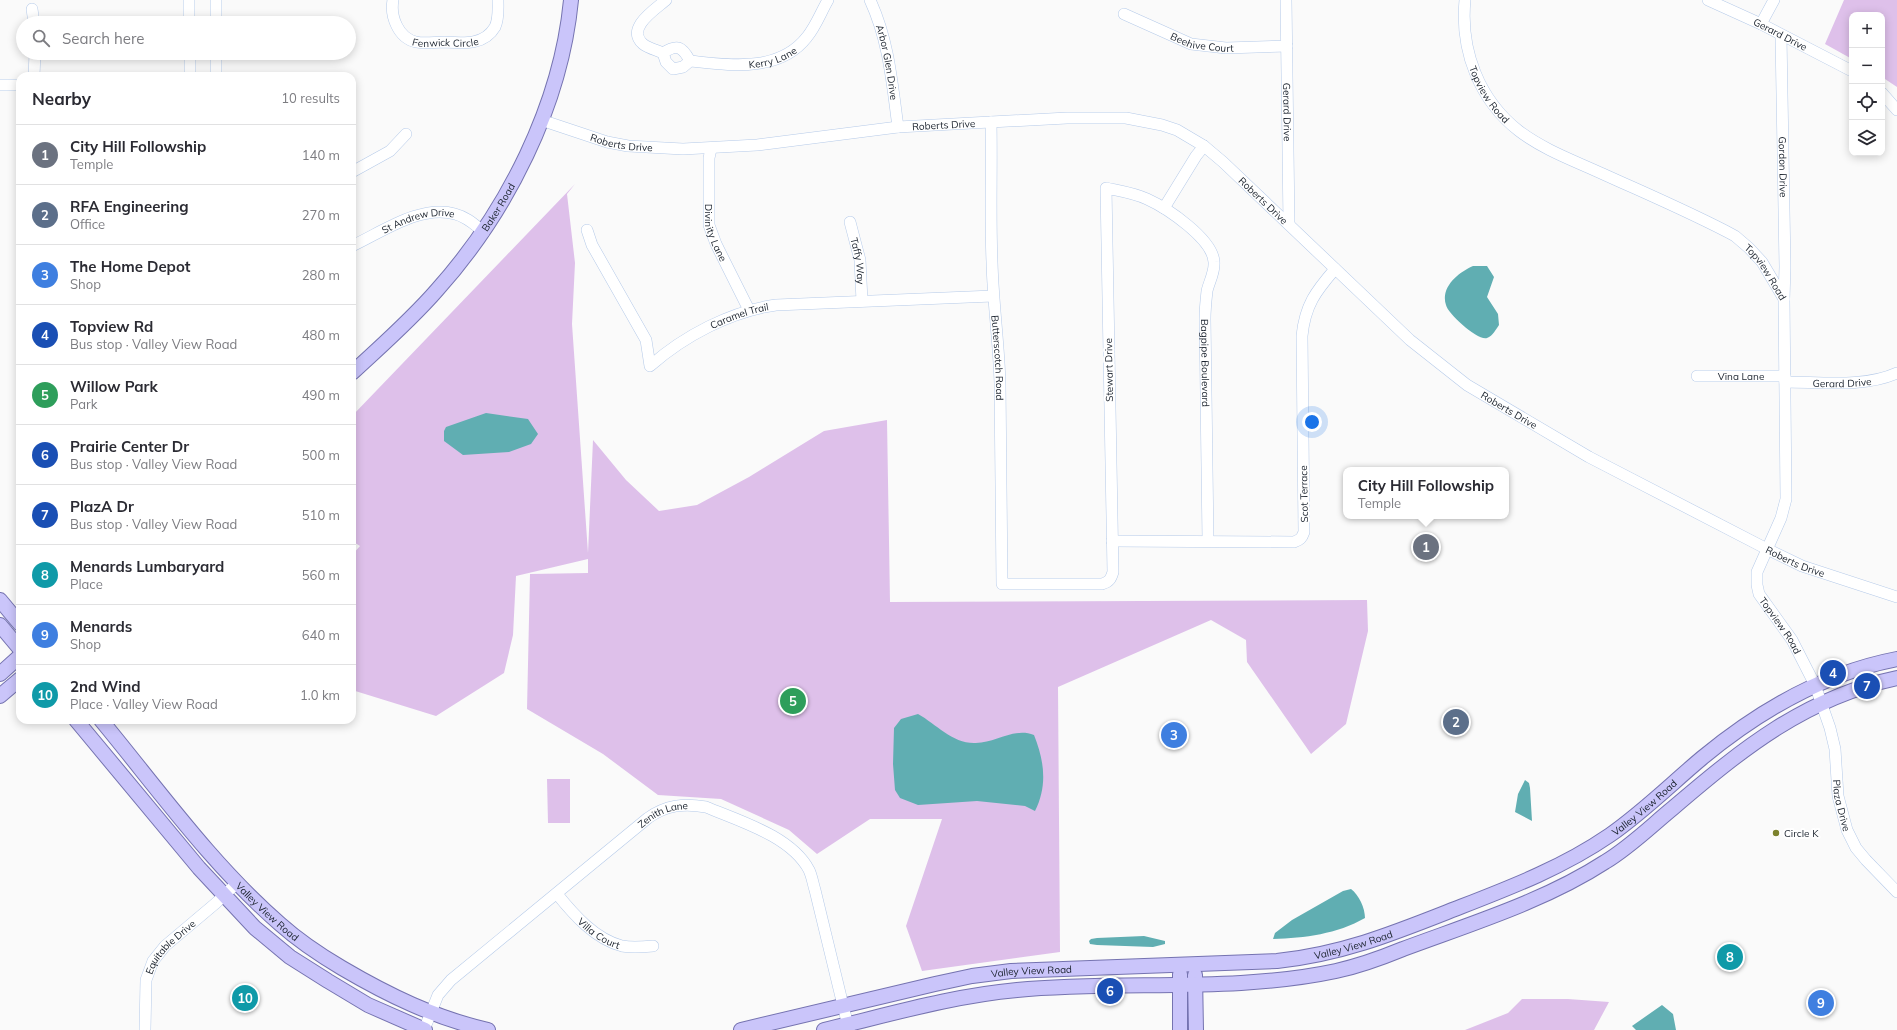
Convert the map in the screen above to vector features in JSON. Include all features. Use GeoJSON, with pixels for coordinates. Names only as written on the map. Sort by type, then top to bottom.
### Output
{"type":"FeatureCollection","features":[{"type":"Feature","properties":{"kind":"main road","name":"Baker Road"},"geometry":{"type":"LineString","coordinates":[[356,368],[437,291],[484,232],[513,182],[541,120],[563,48],[571,0]]}},
{"type":"Feature","properties":{"kind":"main road"},"geometry":{"type":"LineString","coordinates":[[0,600],[16,619]]}},
{"type":"Feature","properties":{"kind":"main road"},"geometry":{"type":"LineString","coordinates":[[0,625],[16,644]]}},
{"type":"Feature","properties":{"kind":"main road","name":"Valley View Road"},"geometry":{"type":"LineString","coordinates":[[741,1030],[972,976],[1011,971],[1194,965],[1298,958],[1346,949],[1401,931],[1554,869],[1585,851],[1617,829],[1703,758],[1764,711],[1815,685],[1855,670],[1897,659]]}},
{"type":"Feature","properties":{"kind":"main road"},"geometry":{"type":"LineString","coordinates":[[0,674],[16,660]]}},
{"type":"Feature","properties":{"kind":"main road","name":"Valley View Road"},"geometry":{"type":"LineString","coordinates":[[824,1030],[849,1027],[935,1003],[976,995],[1019,990],[1276,980],[1355,966],[1414,945],[1575,881],[1608,861],[1755,741],[1821,703],[1850,691],[1897,678]]}},
{"type":"Feature","properties":{"kind":"main road"},"geometry":{"type":"LineString","coordinates":[[0,696],[16,682]]}},
{"type":"Feature","properties":{"kind":"main road","name":"Valley View Road"},"geometry":{"type":"LineString","coordinates":[[79,724],[199,868],[255,928],[290,957],[368,1005],[425,1030]]}},
{"type":"Feature","properties":{"kind":"main road","name":"Valley View Road"},"geometry":{"type":"LineString","coordinates":[[104,724],[237,883],[281,925],[316,952],[369,984],[430,1013],[488,1030]]}},
{"type":"Feature","properties":{"kind":"main road"},"geometry":{"type":"LineString","coordinates":[[1180,965],[1180,1030]]}},
{"type":"Feature","properties":{"kind":"main road"},"geometry":{"type":"LineString","coordinates":[[1194,965],[1196,1030]]}},
{"type":"Feature","properties":{"kind":"street"},"geometry":{"type":"LineString","coordinates":[[189,0],[189,16]]}},
{"type":"Feature","properties":{"kind":"street"},"geometry":{"type":"LineString","coordinates":[[216,0],[216,16]]}},
{"type":"Feature","properties":{"kind":"street","name":"Fenwick Circle"},"geometry":{"type":"LineString","coordinates":[[393,0],[392,8],[394,20],[399,30],[406,37],[416,42],[471,43],[481,39],[494,28],[498,19],[498,0]]}},
{"type":"Feature","properties":{"kind":"street"},"geometry":{"type":"LineString","coordinates":[[666,0],[645,18],[638,29],[638,34],[643,44],[663,53],[671,48],[679,47],[686,52],[690,61]]}},
{"type":"Feature","properties":{"kind":"street","name":"Kerry Lane"},"geometry":{"type":"LineString","coordinates":[[663,53],[666,62],[673,69],[683,67],[690,61],[743,66],[782,57],[796,49],[807,38],[828,0]]}},
{"type":"Feature","properties":{"kind":"street","name":"Arbor Glen Drive"},"geometry":{"type":"LineString","coordinates":[[870,0],[883,33],[890,58],[898,128]]}},
{"type":"Feature","properties":{"kind":"street","name":"Gerard Drive"},"geometry":{"type":"LineString","coordinates":[[1286,0],[1289,224]]}},
{"type":"Feature","properties":{"kind":"street","name":"Topview Road"},"geometry":{"type":"LineString","coordinates":[[1465,0],[1463,17],[1470,60],[1478,81],[1489,100],[1503,117],[1519,131],[1549,149],[1718,226],[1735,236],[1762,262],[1784,299],[1786,499],[1781,518],[1757,572],[1757,585],[1759,594],[1764,603],[1792,640],[1815,685],[1821,703]]}},
{"type":"Feature","properties":{"kind":"street","name":"Gerard Drive"},"geometry":{"type":"LineString","coordinates":[[1708,0],[1761,24],[1849,70]]}},
{"type":"Feature","properties":{"kind":"street"},"geometry":{"type":"LineString","coordinates":[[1761,24],[1774,0]]}},
{"type":"Feature","properties":{"kind":"street"},"geometry":{"type":"LineString","coordinates":[[32,9],[33,16]]}},
{"type":"Feature","properties":{"kind":"street","name":"Beehive Court"},"geometry":{"type":"LineString","coordinates":[[1124,14],[1191,44],[1226,48],[1287,46]]}},
{"type":"Feature","properties":{"kind":"street","name":"Gordon Drive"},"geometry":{"type":"LineString","coordinates":[[1782,36],[1785,267],[1784,299]]}},
{"type":"Feature","properties":{"kind":"street"},"geometry":{"type":"LineString","coordinates":[[34,72],[35,60]]}},
{"type":"Feature","properties":{"kind":"street"},"geometry":{"type":"LineString","coordinates":[[190,60],[190,72]]}},
{"type":"Feature","properties":{"kind":"street"},"geometry":{"type":"LineString","coordinates":[[216,60],[216,72]]}},
{"type":"Feature","properties":{"kind":"street"},"geometry":{"type":"LineString","coordinates":[[0,85],[16,85]]}},
{"type":"Feature","properties":{"kind":"street"},"geometry":{"type":"LineString","coordinates":[[1885,96],[1897,110]]}},
{"type":"Feature","properties":{"kind":"street","name":"Roberts Drive"},"geometry":{"type":"LineString","coordinates":[[541,120],[589,138],[628,146],[683,149],[711,149],[757,145],[898,128],[991,127],[1102,117],[1126,118],[1162,125],[1187,135],[1204,146],[1289,224],[1410,340],[1467,385],[1589,456],[1767,549],[1802,566],[1897,597]]}},
{"type":"Feature","properties":{"kind":"street","name":"Butterscotch Road"},"geometry":{"type":"LineString","coordinates":[[991,127],[993,296],[1000,352],[1002,584]]}},
{"type":"Feature","properties":{"kind":"street"},"geometry":{"type":"LineString","coordinates":[[356,170],[390,151],[406,134]]}},
{"type":"Feature","properties":{"kind":"street"},"geometry":{"type":"LineString","coordinates":[[1164,208],[1196,156],[1204,146]]}},
{"type":"Feature","properties":{"kind":"street","name":"Divinity Lane"},"geometry":{"type":"LineString","coordinates":[[711,149],[709,158],[709,225],[716,244],[749,310]]}},
{"type":"Feature","properties":{"kind":"street","name":"Stewart Drive"},"geometry":{"type":"LineString","coordinates":[[1002,584],[1102,584],[1111,578],[1113,572],[1106,188],[1130,193],[1147,199],[1164,208]]}},
{"type":"Feature","properties":{"kind":"street","name":"Bagpipe Boulevard"},"geometry":{"type":"LineString","coordinates":[[1164,208],[1178,218],[1207,244],[1213,256],[1214,263],[1208,291],[1205,319],[1208,540]]}},
{"type":"Feature","properties":{"kind":"street","name":"St Andrew Drive"},"geometry":{"type":"LineString","coordinates":[[356,244],[416,215],[430,212],[455,214],[472,222],[484,232]]}},
{"type":"Feature","properties":{"kind":"street","name":"Taffy Way"},"geometry":{"type":"LineString","coordinates":[[850,222],[860,260],[862,301]]}},
{"type":"Feature","properties":{"kind":"street","name":"Caramel Trail"},"geometry":{"type":"LineString","coordinates":[[587,230],[592,245],[646,340],[650,366],[666,352],[717,323],[749,310],[776,305],[993,296]]}},
{"type":"Feature","properties":{"kind":"street","name":"Scot Terrace"},"geometry":{"type":"LineString","coordinates":[[1112,541],[1208,540],[1294,542],[1299,541],[1303,537],[1303,320],[1316,291],[1335,269]]}},
{"type":"Feature","properties":{"kind":"street","name":"Gerard Drive"},"geometry":{"type":"LineString","coordinates":[[1785,379],[1867,381],[1883,379],[1897,372]]}},
{"type":"Feature","properties":{"kind":"street","name":"Vina Lane"},"geometry":{"type":"LineString","coordinates":[[1697,376],[1785,379]]}},
{"type":"Feature","properties":{"kind":"street","name":"Plaza Drive"},"geometry":{"type":"LineString","coordinates":[[1821,703],[1830,728],[1835,749],[1838,796],[1847,830],[1856,848],[1897,892]]}},
{"type":"Feature","properties":{"kind":"street","name":"Zenith Lane"},"geometry":{"type":"LineString","coordinates":[[425,1030],[430,1013],[438,995],[451,980],[658,811],[669,807],[693,804],[706,807],[783,842],[804,862],[809,870],[816,890],[849,1027]]}},
{"type":"Feature","properties":{"kind":"street","name":"Equitable Drive"},"geometry":{"type":"LineString","coordinates":[[145,1030],[146,980],[153,961],[165,946],[224,896],[237,883]]}},
{"type":"Feature","properties":{"kind":"street","name":"Villa Court"},"geometry":{"type":"LineString","coordinates":[[557,894],[571,912],[589,928],[605,939],[622,946],[636,948],[653,946]]}},
{"type":"Feature","properties":{"kind":"shaded area"},"geometry":{"type":"Polygon","coordinates":[[[1844,0],[1897,0],[1897,87],[1885,79],[1885,12],[1849,12],[1849,57],[1825,44],[1844,0]]]}},
{"type":"Feature","properties":{"kind":"shaded area"},"geometry":{"type":"Polygon","coordinates":[[[575,184],[567,194],[575,263],[572,324],[588,553],[593,440],[626,480],[659,511],[697,505],[749,477],[824,431],[887,420],[890,602],[1367,600],[1368,631],[1346,724],[1311,754],[1247,662],[1246,640],[1211,620],[1058,687],[1060,952],[922,971],[906,926],[942,819],[870,819],[817,854],[789,830],[721,799],[658,795],[603,754],[527,709],[530,574],[588,573],[588,559],[516,576],[513,635],[504,673],[436,716],[356,691],[356,550],[360,546],[356,544],[356,412],[575,184]]]}},
{"type":"Feature","properties":{"kind":"shaded area"},"geometry":{"type":"Polygon","coordinates":[[[547,779],[570,779],[570,823],[548,823],[547,779]]]}},
{"type":"Feature","properties":{"kind":"shaded area"},"geometry":{"type":"Polygon","coordinates":[[[1522,999],[1568,999],[1609,1002],[1594,1030],[1465,1030],[1508,1013],[1522,999]]]}},
{"type":"Feature","properties":{"kind":"water"},"geometry":{"type":"Polygon","coordinates":[[[1473,266],[1487,266],[1494,277],[1487,297],[1498,314],[1499,325],[1493,334],[1487,338],[1477,335],[1464,326],[1457,320],[1446,305],[1445,298],[1448,286],[1462,272],[1473,266]]]}},
{"type":"Feature","properties":{"kind":"water"},"geometry":{"type":"Polygon","coordinates":[[[486,413],[528,419],[538,434],[531,444],[509,452],[463,455],[444,441],[444,431],[446,427],[486,413]]]}},
{"type":"Feature","properties":{"kind":"water"},"geometry":{"type":"Polygon","coordinates":[[[918,714],[944,732],[958,740],[966,742],[982,743],[1019,733],[1034,735],[1040,754],[1043,773],[1042,792],[1035,811],[1025,806],[977,801],[918,805],[900,798],[895,790],[893,764],[894,728],[901,719],[918,714]]]}},
{"type":"Feature","properties":{"kind":"water"},"geometry":{"type":"Polygon","coordinates":[[[1525,780],[1529,783],[1530,788],[1532,821],[1515,812],[1518,794],[1525,780]]]}},
{"type":"Feature","properties":{"kind":"water"},"geometry":{"type":"Polygon","coordinates":[[[1351,889],[1361,902],[1365,918],[1343,928],[1320,934],[1297,938],[1273,939],[1275,933],[1292,920],[1343,891],[1351,889]]]}},
{"type":"Feature","properties":{"kind":"water"},"geometry":{"type":"Polygon","coordinates":[[[1144,936],[1165,941],[1165,944],[1153,947],[1097,945],[1090,944],[1089,941],[1097,938],[1144,936]]]}},
{"type":"Feature","properties":{"kind":"water"},"geometry":{"type":"Polygon","coordinates":[[[1662,1005],[1673,1014],[1676,1030],[1636,1030],[1632,1026],[1662,1005]]]}},
{"type":"Feature","properties":{"kind":"place","name":"City Hill Followship"},"geometry":{"type":"Point","coordinates":[1426,547]}},
{"type":"Feature","properties":{"kind":"place","name":"Topview Rd"},"geometry":{"type":"Point","coordinates":[1833,673]}},
{"type":"Feature","properties":{"kind":"place","name":"PlazA Dr"},"geometry":{"type":"Point","coordinates":[1867,686]}},
{"type":"Feature","properties":{"kind":"place","name":"Willow Park"},"geometry":{"type":"Point","coordinates":[793,701]}},
{"type":"Feature","properties":{"kind":"place","name":"RFA Engineering"},"geometry":{"type":"Point","coordinates":[1456,722]}},
{"type":"Feature","properties":{"kind":"place","name":"The Home Depot"},"geometry":{"type":"Point","coordinates":[1174,735]}},
{"type":"Feature","properties":{"kind":"place","name":"Circle K"},"geometry":{"type":"Point","coordinates":[1776,833]}},
{"type":"Feature","properties":{"kind":"place","name":"Menards Lumbaryard"},"geometry":{"type":"Point","coordinates":[1730,957]}},
{"type":"Feature","properties":{"kind":"place","name":"Prairie Center Dr"},"geometry":{"type":"Point","coordinates":[1110,991]}},
{"type":"Feature","properties":{"kind":"place","name":"2nd Wind"},"geometry":{"type":"Point","coordinates":[245,998]}},
{"type":"Feature","properties":{"kind":"place","name":"Menards"},"geometry":{"type":"Point","coordinates":[1821,1003]}}]}
